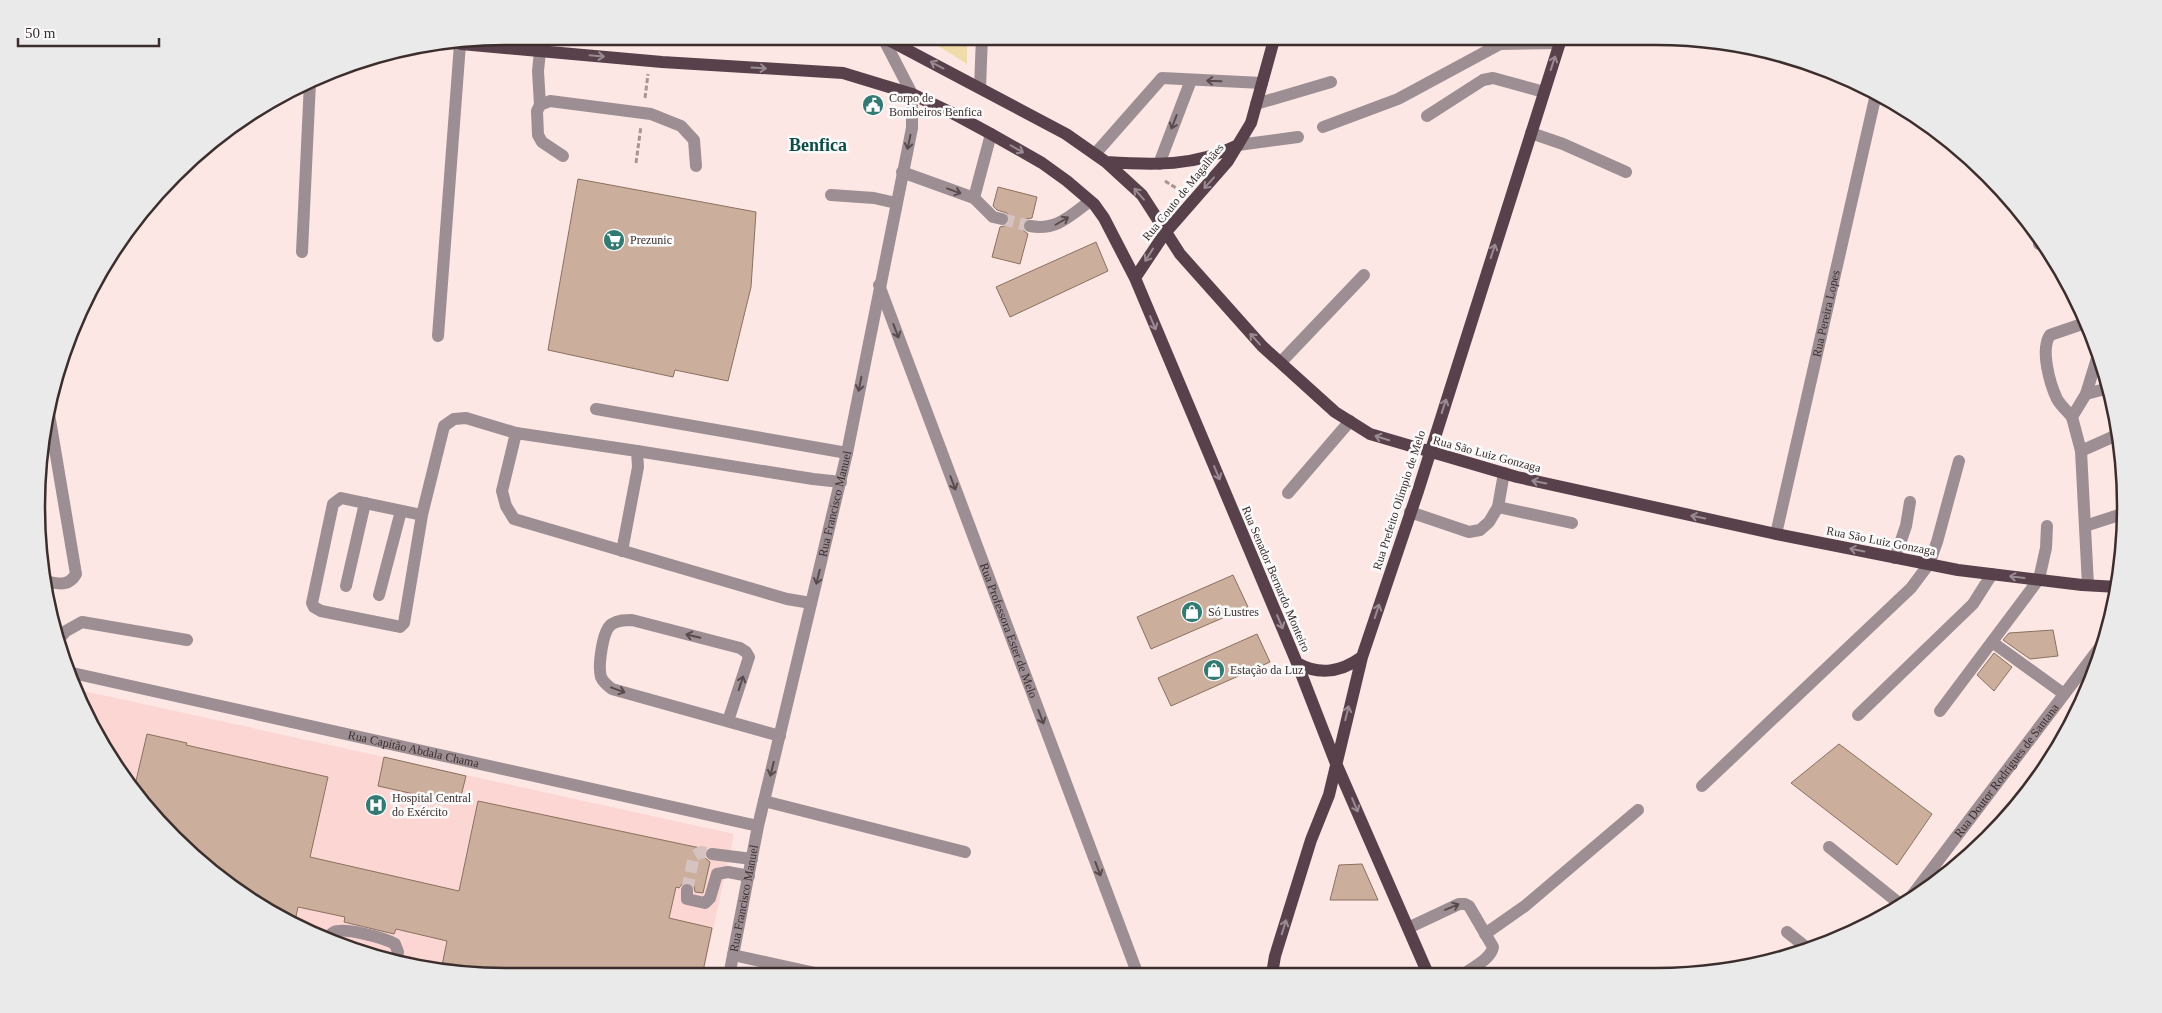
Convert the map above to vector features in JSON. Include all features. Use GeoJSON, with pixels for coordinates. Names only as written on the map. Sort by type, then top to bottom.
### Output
{"type":"FeatureCollection","features":[{"type":"Feature","properties":{"kind":"main road","name":"Rua São Luiz Gonzaga"},"geometry":{"type":"LineString","coordinates":[[899,45],[1066,134],[1106,162],[1142,195],[1164,233],[1196,273],[1262,346],[1335,412],[1370,434],[1504,473],[1776,534],[1896,558],[1992,574],[2110,586]]}},
{"type":"Feature","properties":{"kind":"main road","name":"Rua Couto de Magalhães"},"geometry":{"type":"LineString","coordinates":[[1135,278],[1164,233],[1228,161],[1251,123],[1273,45]]}},
{"type":"Feature","properties":{"kind":"main road","name":"Rua Prefeito Olímpio de Melo"},"geometry":{"type":"LineString","coordinates":[[1273,968],[1311,840],[1328,795],[1362,657],[1559,45]]}},
{"type":"Feature","properties":{"kind":"main road","name":"Rua Senador Bernardo Monteiro"},"geometry":{"type":"LineString","coordinates":[[482,46],[662,62],[843,73],[912,94],[954,114],[1042,163],[1090,201],[1104,218],[1135,278],[1297,663],[1336,761],[1425,968]]}},
{"type":"Feature","properties":{"kind":"main road"},"geometry":{"type":"LineString","coordinates":[[1106,162],[1159,164],[1202,159],[1219,155],[1238,144]]}},
{"type":"Feature","properties":{"kind":"main road"},"geometry":{"type":"LineString","coordinates":[[1297,663],[1308,669],[1329,671],[1342,669],[1362,657]]}},
{"type":"Feature","properties":{"kind":"main road"},"geometry":{"type":"LineString","coordinates":[[1268,968],[1275,956]]}},
{"type":"Feature","properties":{"kind":"street","name":"Rua Francisco Manuel"},"geometry":{"type":"LineString","coordinates":[[730,968],[758,826],[848,453],[879,285],[912,128],[912,94],[887,45]]}},
{"type":"Feature","properties":{"kind":"street"},"geometry":{"type":"LineString","coordinates":[[980,88],[982,45]]}},
{"type":"Feature","properties":{"kind":"street"},"geometry":{"type":"LineString","coordinates":[[1323,128],[1398,99],[1498,45]]}},
{"type":"Feature","properties":{"kind":"street"},"geometry":{"type":"LineString","coordinates":[[438,336],[461,48]]}},
{"type":"Feature","properties":{"kind":"street"},"geometry":{"type":"LineString","coordinates":[[540,51],[538,71],[540,106]]}},
{"type":"Feature","properties":{"kind":"street"},"geometry":{"type":"LineString","coordinates":[[1095,154],[1162,78],[1262,83]]}},
{"type":"Feature","properties":{"kind":"street"},"geometry":{"type":"LineString","coordinates":[[1427,116],[1483,80],[1492,78],[1544,92]]}},
{"type":"Feature","properties":{"kind":"street"},"geometry":{"type":"LineString","coordinates":[[1159,164],[1192,80]]}},
{"type":"Feature","properties":{"kind":"street"},"geometry":{"type":"LineString","coordinates":[[1256,104],[1331,82]]}},
{"type":"Feature","properties":{"kind":"street"},"geometry":{"type":"LineString","coordinates":[[302,252],[310,89]]}},
{"type":"Feature","properties":{"kind":"street"},"geometry":{"type":"LineString","coordinates":[[563,156],[542,142],[538,135],[536,112],[540,106],[550,101],[651,114],[681,126],[694,140],[696,166]]}},
{"type":"Feature","properties":{"kind":"street","name":"Rua Pereira Lopes"},"geometry":{"type":"LineString","coordinates":[[1776,534],[1874,101]]}},
{"type":"Feature","properties":{"kind":"street"},"geometry":{"type":"LineString","coordinates":[[1531,133],[1564,144],[1626,172]]}},
{"type":"Feature","properties":{"kind":"street"},"geometry":{"type":"LineString","coordinates":[[974,198],[991,134]]}},
{"type":"Feature","properties":{"kind":"street"},"geometry":{"type":"LineString","coordinates":[[1238,144],[1298,137]]}},
{"type":"Feature","properties":{"kind":"street"},"geometry":{"type":"LineString","coordinates":[[902,172],[974,198],[993,216],[1002,219]]}},
{"type":"Feature","properties":{"kind":"street"},"geometry":{"type":"LineString","coordinates":[[831,195],[874,198],[896,203]]}},
{"type":"Feature","properties":{"kind":"street"},"geometry":{"type":"LineString","coordinates":[[1030,226],[1041,228],[1059,224],[1090,201]]}},
{"type":"Feature","properties":{"kind":"street"},"geometry":{"type":"LineString","coordinates":[[1280,362],[1364,275]]}},
{"type":"Feature","properties":{"kind":"street","name":"Rua Professora Ester de Melo"},"geometry":{"type":"LineString","coordinates":[[879,285],[1135,968]]}},
{"type":"Feature","properties":{"kind":"street"},"geometry":{"type":"LineString","coordinates":[[2080,325],[2050,336],[2046,341],[2044,357],[2058,400],[2072,417],[2081,451],[2088,585]]}},
{"type":"Feature","properties":{"kind":"street"},"geometry":{"type":"LineString","coordinates":[[2072,417],[2086,394],[2095,365]]}},
{"type":"Feature","properties":{"kind":"street"},"geometry":{"type":"LineString","coordinates":[[2086,394],[2102,390]]}},
{"type":"Feature","properties":{"kind":"street"},"geometry":{"type":"LineString","coordinates":[[596,409],[848,453]]}},
{"type":"Feature","properties":{"kind":"street"},"geometry":{"type":"LineString","coordinates":[[422,515],[341,498],[333,504],[312,603],[314,608],[400,627],[404,623],[422,515],[444,426],[454,419],[466,418],[516,433],[841,482]]}},
{"type":"Feature","properties":{"kind":"street"},"geometry":{"type":"LineString","coordinates":[[1288,493],[1350,421]]}},
{"type":"Feature","properties":{"kind":"street"},"geometry":{"type":"LineString","coordinates":[[52,430],[76,574],[72,581],[65,584],[52,582]]}},
{"type":"Feature","properties":{"kind":"street"},"geometry":{"type":"LineString","coordinates":[[516,433],[502,490],[506,506],[514,519],[787,599],[811,604]]}},
{"type":"Feature","properties":{"kind":"street"},"geometry":{"type":"LineString","coordinates":[[2081,451],[2112,437]]}},
{"type":"Feature","properties":{"kind":"street"},"geometry":{"type":"LineString","coordinates":[[622,551],[638,467],[637,451]]}},
{"type":"Feature","properties":{"kind":"street"},"geometry":{"type":"LineString","coordinates":[[1702,786],[1911,588],[1929,564],[1960,461]]}},
{"type":"Feature","properties":{"kind":"street"},"geometry":{"type":"LineString","coordinates":[[1410,512],[1469,532],[1480,530],[1489,522],[1498,507],[1504,473]]}},
{"type":"Feature","properties":{"kind":"street"},"geometry":{"type":"LineString","coordinates":[[1896,558],[1906,526],[1910,502]]}},
{"type":"Feature","properties":{"kind":"street"},"geometry":{"type":"LineString","coordinates":[[346,586],[365,503]]}},
{"type":"Feature","properties":{"kind":"street"},"geometry":{"type":"LineString","coordinates":[[1498,507],[1572,523]]}},
{"type":"Feature","properties":{"kind":"street"},"geometry":{"type":"LineString","coordinates":[[379,595],[401,512]]}},
{"type":"Feature","properties":{"kind":"street"},"geometry":{"type":"LineString","coordinates":[[2085,526],[2117,517]]}},
{"type":"Feature","properties":{"kind":"street"},"geometry":{"type":"LineString","coordinates":[[1940,711],[2039,580],[2046,548],[2047,526]]}},
{"type":"Feature","properties":{"kind":"street"},"geometry":{"type":"LineString","coordinates":[[1858,715],[1973,604],[1992,574]]}},
{"type":"Feature","properties":{"kind":"street"},"geometry":{"type":"LineString","coordinates":[[728,721],[749,657],[746,652],[740,648],[632,620],[619,620],[610,624],[605,632],[599,668],[602,680],[612,689],[780,736]]}},
{"type":"Feature","properties":{"kind":"street"},"geometry":{"type":"LineString","coordinates":[[63,634],[82,622],[187,640]]}},
{"type":"Feature","properties":{"kind":"street"},"geometry":{"type":"LineString","coordinates":[[1992,642],[2064,694]]}},
{"type":"Feature","properties":{"kind":"street","name":"Rua Doutor Rodrigues de Santana"},"geometry":{"type":"LineString","coordinates":[[1921,884],[2092,657]]}},
{"type":"Feature","properties":{"kind":"street","name":"Rua Capitão Abdala Chama"},"geometry":{"type":"LineString","coordinates":[[76,674],[758,826]]}},
{"type":"Feature","properties":{"kind":"street"},"geometry":{"type":"LineString","coordinates":[[764,801],[965,852]]}},
{"type":"Feature","properties":{"kind":"street"},"geometry":{"type":"LineString","coordinates":[[1486,934],[1526,906],[1638,810]]}},
{"type":"Feature","properties":{"kind":"street"},"geometry":{"type":"LineString","coordinates":[[1829,847],[1895,900]]}},
{"type":"Feature","properties":{"kind":"street"},"geometry":{"type":"LineString","coordinates":[[712,854],[752,859]]}},
{"type":"Feature","properties":{"kind":"street"},"geometry":{"type":"LineString","coordinates":[[686,890],[687,900],[704,903],[710,898],[717,874],[721,872],[749,876]]}},
{"type":"Feature","properties":{"kind":"street"},"geometry":{"type":"LineString","coordinates":[[1408,928],[1459,904],[1469,906],[1493,947],[1492,951],[1471,968]]}},
{"type":"Feature","properties":{"kind":"street"},"geometry":{"type":"LineString","coordinates":[[332,934],[340,930],[387,939],[396,944],[397,955]]}},
{"type":"Feature","properties":{"kind":"street"},"geometry":{"type":"LineString","coordinates":[[1787,932],[1803,944]]}},
{"type":"Feature","properties":{"kind":"street"},"geometry":{"type":"LineString","coordinates":[[733,954],[795,968]]}},
{"type":"Feature","properties":{"kind":"path"},"geometry":{"type":"LineString","coordinates":[[1165,181],[1194,199]]}},
{"type":"Feature","properties":{"kind":"shaded area"},"geometry":{"type":"Polygon","coordinates":[[[935,45],[967,45],[967,64],[935,45]]]}},
{"type":"Feature","properties":{"kind":"shaded area","name":"Hospital Central do Exército"},"geometry":{"type":"Polygon","coordinates":[[[84,691],[734,834],[705,968],[506,968],[446,964],[416,959],[358,944],[330,933],[276,906],[226,873],[180,833],[140,787],[107,737],[84,691]]]}},
{"type":"Feature","properties":{"kind":"building"},"geometry":{"type":"Polygon","coordinates":[[[578,179],[756,212],[751,287],[728,381],[675,370],[673,377],[548,350],[578,179]]]}},
{"type":"Feature","properties":{"kind":"building"},"geometry":{"type":"Polygon","coordinates":[[[998,187],[1037,197],[1032,218],[1026,219],[1022,225],[1023,230],[1028,234],[1020,264],[992,257],[1000,227],[1008,225],[1010,220],[1007,213],[997,210],[993,206],[998,187]]]}},
{"type":"Feature","properties":{"kind":"building"},"geometry":{"type":"Polygon","coordinates":[[[1096,242],[1108,271],[1010,317],[996,287],[1096,242]]]}},
{"type":"Feature","properties":{"kind":"building","name":"Só Lustres"},"geometry":{"type":"Polygon","coordinates":[[[1233,575],[1248,607],[1151,649],[1137,617],[1233,575]]]}},
{"type":"Feature","properties":{"kind":"building"},"geometry":{"type":"Polygon","coordinates":[[[2053,630],[2058,656],[2030,659],[2003,640],[2009,633],[2053,630]]]}},
{"type":"Feature","properties":{"kind":"building","name":"Estação da Luz"},"geometry":{"type":"Polygon","coordinates":[[[1257,634],[1270,662],[1171,706],[1158,678],[1257,634]]]}},
{"type":"Feature","properties":{"kind":"building"},"geometry":{"type":"Polygon","coordinates":[[[1994,653],[2012,667],[1994,691],[1977,675],[1994,653]]]}},
{"type":"Feature","properties":{"kind":"building"},"geometry":{"type":"Polygon","coordinates":[[[147,734],[187,743],[186,745],[328,777],[310,857],[459,891],[478,801],[705,849],[704,857],[710,862],[703,893],[695,892],[694,886],[687,882],[683,883],[679,888],[676,887],[669,918],[712,928],[704,968],[506,968],[446,964],[442,963],[447,941],[396,929],[394,934],[344,922],[345,917],[298,907],[296,917],[250,890],[202,853],[180,833],[136,781],[147,734]]]}},
{"type":"Feature","properties":{"kind":"building"},"geometry":{"type":"Polygon","coordinates":[[[1839,744],[1932,814],[1897,865],[1791,783],[1839,744]]]}},
{"type":"Feature","properties":{"kind":"building"},"geometry":{"type":"Polygon","coordinates":[[[384,757],[466,776],[459,804],[378,786],[384,757]]]}},
{"type":"Feature","properties":{"kind":"building"},"geometry":{"type":"Polygon","coordinates":[[[1362,864],[1378,900],[1330,900],[1339,865],[1362,864]]]}},
{"type":"Feature","properties":{"kind":"tunnel"},"geometry":{"type":"LineString","coordinates":[[1002,219],[1030,226]]}},
{"type":"Feature","properties":{"kind":"tunnel"},"geometry":{"type":"LineString","coordinates":[[687,890],[694,856],[701,852],[712,854]]}},
{"type":"Feature","properties":{"kind":"place","name":"Corpo de Bombeiros Benfica"},"geometry":{"type":"Point","coordinates":[873,105]}},
{"type":"Feature","properties":{"kind":"place","name":"Prezunic"},"geometry":{"type":"Point","coordinates":[614,240]}},
{"type":"Feature","properties":{"kind":"place","name":"Só Lustres"},"geometry":{"type":"Point","coordinates":[1192,612]}},
{"type":"Feature","properties":{"kind":"place","name":"Estação da Luz"},"geometry":{"type":"Point","coordinates":[1214,670]}},
{"type":"Feature","properties":{"kind":"place","name":"Hospital Central do Exército"},"geometry":{"type":"Point","coordinates":[376,805]}},
{"type":"Feature","properties":{"kind":"district","name":"Benfica"},"geometry":{"type":"Point","coordinates":[818,145]}}]}
